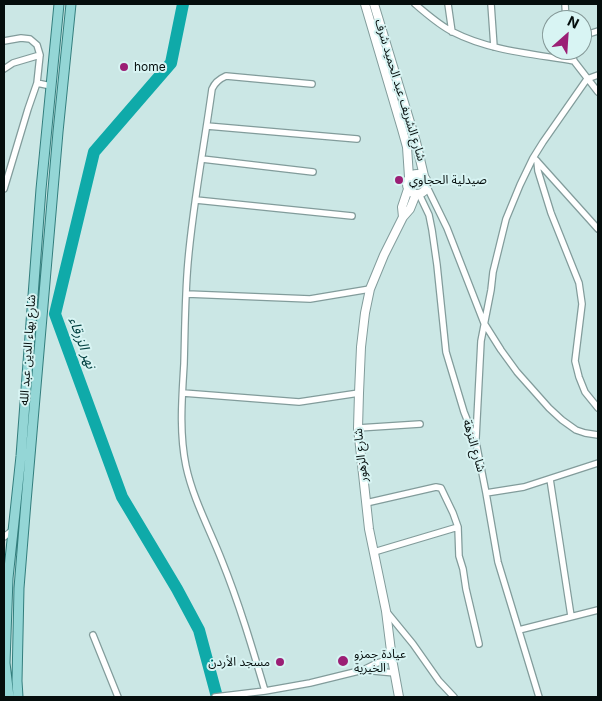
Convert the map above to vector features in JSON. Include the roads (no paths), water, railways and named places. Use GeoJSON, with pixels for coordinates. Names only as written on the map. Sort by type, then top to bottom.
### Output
{"type":"FeatureCollection","features":[{"type":"Feature","properties":{"kind":"main road","name":"شارع بهاء الدين عبد الله"},"geometry":{"type":"LineString","coordinates":[[18,697],[21,501],[41,189],[59,4]]}},
{"type":"Feature","properties":{"kind":"main road","name":"شارع بهاء الدين عبد الله"},"geometry":{"type":"LineString","coordinates":[[8,697],[6,654],[8,578],[14,529],[21,501],[71,4]]}},
{"type":"Feature","properties":{"kind":"main road","name":"شارع الشريف عبد الحميد شرف"},"geometry":{"type":"LineString","coordinates":[[365,4],[405,138],[409,177]]}},
{"type":"Feature","properties":{"kind":"main road","name":"شارع الشريف عبد الحميد شرف"},"geometry":{"type":"LineString","coordinates":[[374,4],[416,142],[424,176]]}},
{"type":"Feature","properties":{"kind":"main road"},"geometry":{"type":"LineString","coordinates":[[418,173],[424,176],[427,181],[427,187],[422,192],[418,194],[413,193],[408,189],[407,182],[412,174],[418,173]]}},
{"type":"Feature","properties":{"kind":"main road","name":"شارع الزهور"},"geometry":{"type":"LineString","coordinates":[[403,217],[402,207],[408,189]]}},
{"type":"Feature","properties":{"kind":"main road","name":"شارع الزهور"},"geometry":{"type":"LineString","coordinates":[[399,697],[386,611],[369,528],[358,428],[359,393],[361,347],[370,289],[403,217],[418,194]]}},
{"type":"Feature","properties":{"kind":"main road"},"geometry":{"type":"LineString","coordinates":[[4,692],[8,697]]}},
{"type":"Feature","properties":{"kind":"street"},"geometry":{"type":"LineString","coordinates":[[415,4],[452,32],[472,40],[494,47],[574,61],[598,92]]}},
{"type":"Feature","properties":{"kind":"street"},"geometry":{"type":"LineString","coordinates":[[448,4],[452,32]]}},
{"type":"Feature","properties":{"kind":"street"},"geometry":{"type":"LineString","coordinates":[[490,4],[494,47]]}},
{"type":"Feature","properties":{"kind":"street"},"geometry":{"type":"LineString","coordinates":[[4,41],[21,38],[30,39],[37,45],[40,55],[37,83],[4,189]]}},
{"type":"Feature","properties":{"kind":"street"},"geometry":{"type":"LineString","coordinates":[[4,69],[14,63],[40,55]]}},
{"type":"Feature","properties":{"kind":"street"},"geometry":{"type":"LineString","coordinates":[[476,442],[481,341],[493,272],[506,219],[520,185],[543,142],[587,79],[598,75]]}},
{"type":"Feature","properties":{"kind":"street"},"geometry":{"type":"LineString","coordinates":[[265,691],[223,562],[196,501],[182,441],[188,262],[214,84],[226,76],[234,76],[312,84]]}},
{"type":"Feature","properties":{"kind":"street"},"geometry":{"type":"LineString","coordinates":[[37,83],[51,86]]}},
{"type":"Feature","properties":{"kind":"street"},"geometry":{"type":"LineString","coordinates":[[207,126],[357,139]]}},
{"type":"Feature","properties":{"kind":"street"},"geometry":{"type":"LineString","coordinates":[[202,159],[313,172]]}},
{"type":"Feature","properties":{"kind":"street"},"geometry":{"type":"LineString","coordinates":[[535,159],[598,229]]}},
{"type":"Feature","properties":{"kind":"street"},"geometry":{"type":"LineString","coordinates":[[535,159],[551,213],[579,283],[582,304],[575,361],[585,392],[598,408]]}},
{"type":"Feature","properties":{"kind":"street"},"geometry":{"type":"LineString","coordinates":[[427,187],[448,228],[484,322],[501,350],[517,372],[549,408],[568,425],[576,430],[598,435]]}},
{"type":"Feature","properties":{"kind":"street","name":"شارع النزهة"},"geometry":{"type":"LineString","coordinates":[[418,194],[429,215],[432,230],[438,265],[446,352],[464,412],[476,442],[498,562],[539,697]]}},
{"type":"Feature","properties":{"kind":"street"},"geometry":{"type":"LineString","coordinates":[[196,200],[352,216]]}},
{"type":"Feature","properties":{"kind":"street"},"geometry":{"type":"LineString","coordinates":[[187,294],[310,299],[370,289]]}},
{"type":"Feature","properties":{"kind":"street"},"geometry":{"type":"LineString","coordinates":[[183,393],[299,402],[359,393]]}},
{"type":"Feature","properties":{"kind":"street"},"geometry":{"type":"LineString","coordinates":[[358,428],[420,424]]}},
{"type":"Feature","properties":{"kind":"street"},"geometry":{"type":"LineString","coordinates":[[486,493],[524,487],[598,463]]}},
{"type":"Feature","properties":{"kind":"street"},"geometry":{"type":"LineString","coordinates":[[550,479],[571,616]]}},
{"type":"Feature","properties":{"kind":"street"},"geometry":{"type":"LineString","coordinates":[[366,503],[440,487],[443,490],[458,527],[459,556],[478,644]]}},
{"type":"Feature","properties":{"kind":"street"},"geometry":{"type":"LineString","coordinates":[[374,552],[458,527]]}},
{"type":"Feature","properties":{"kind":"street"},"geometry":{"type":"LineString","coordinates":[[4,537],[14,529]]}},
{"type":"Feature","properties":{"kind":"street"},"geometry":{"type":"LineString","coordinates":[[519,630],[598,610]]}},
{"type":"Feature","properties":{"kind":"street"},"geometry":{"type":"LineString","coordinates":[[386,611],[454,697]]}},
{"type":"Feature","properties":{"kind":"street"},"geometry":{"type":"LineString","coordinates":[[93,635],[118,697]]}},
{"type":"Feature","properties":{"kind":"street"},"geometry":{"type":"LineString","coordinates":[[215,697],[310,683],[363,670],[377,663],[392,659]]}},
{"type":"Feature","properties":{"kind":"street"},"geometry":{"type":"LineString","coordinates":[[363,670],[395,673]]}},
{"type":"Feature","properties":{"kind":"waterway","name":"نهر الزرقاء"},"geometry":{"type":"LineString","coordinates":[[183,4],[171,63],[94,152],[55,314],[122,497],[177,589],[199,630],[217,697]]}},
{"type":"Feature","properties":{"kind":"place","name":"home"},"geometry":{"type":"Point","coordinates":[124,67]}},
{"type":"Feature","properties":{"kind":"place","name":"صيدلية الحجاوي"},"geometry":{"type":"Point","coordinates":[399,180]}},
{"type":"Feature","properties":{"kind":"place","name":"عيادة جمزو الخيرية"},"geometry":{"type":"Point","coordinates":[343,661]}},
{"type":"Feature","properties":{"kind":"place","name":"مسجد الأردن"},"geometry":{"type":"Point","coordinates":[280,662]}}]}
